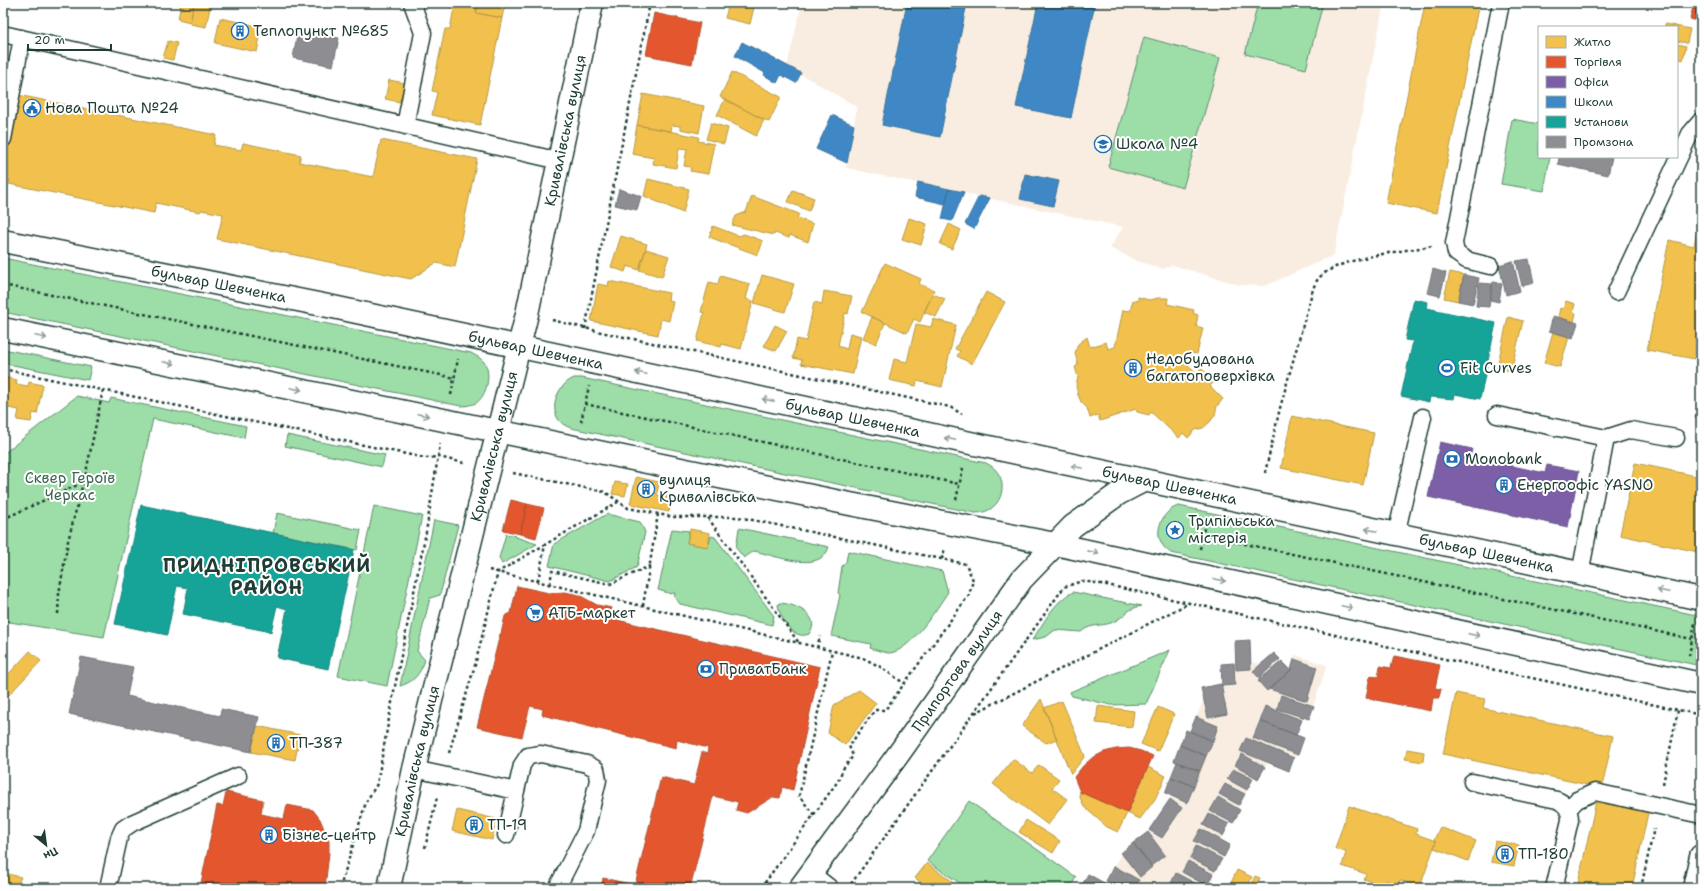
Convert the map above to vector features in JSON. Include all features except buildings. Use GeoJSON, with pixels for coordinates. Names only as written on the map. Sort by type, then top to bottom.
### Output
{"type":"FeatureCollection","features":[{"type":"Feature","properties":{"kind":"main road","name":"Кривалівська вулиця"},"geometry":{"type":"LineString","coordinates":[[389,888],[414,769],[480,497],[519,347],[560,161],[592,3]]}},
{"type":"Feature","properties":{"kind":"main road","name":"бульвар Шевченка"},"geometry":{"type":"LineString","coordinates":[[3,241],[333,307],[1580,574],[1699,608]]}},
{"type":"Feature","properties":{"kind":"main road"},"geometry":{"type":"LineString","coordinates":[[3,329],[498,430],[858,506],[1054,544],[1701,684]]}},
{"type":"Feature","properties":{"kind":"main road","name":"Припортова вулиця"},"geometry":{"type":"LineString","coordinates":[[805,880],[1022,579],[1054,544],[1094,510],[1118,494],[1143,481]]}},
{"type":"Feature","properties":{"kind":"main road"},"geometry":{"type":"LineString","coordinates":[[1694,888],[1701,856]]}},
{"type":"Feature","properties":{"kind":"lane"},"geometry":{"type":"LineString","coordinates":[[405,126],[423,33],[412,3]]}},
{"type":"Feature","properties":{"kind":"lane"},"geometry":{"type":"LineString","coordinates":[[1490,266],[1466,260],[1456,253],[1454,243],[1502,3]]}},
{"type":"Feature","properties":{"kind":"lane"},"geometry":{"type":"LineString","coordinates":[[3,34],[560,161]]}},
{"type":"Feature","properties":{"kind":"lane"},"geometry":{"type":"LineString","coordinates":[[3,139],[22,38]]}},
{"type":"Feature","properties":{"kind":"lane"},"geometry":{"type":"LineString","coordinates":[[1616,292],[1690,134],[1701,121]]}},
{"type":"Feature","properties":{"kind":"lane"},"geometry":{"type":"LineString","coordinates":[[1497,415],[1606,438],[1631,430],[1676,438]]}},
{"type":"Feature","properties":{"kind":"lane"},"geometry":{"type":"LineString","coordinates":[[1396,535],[1423,417]]}},
{"type":"Feature","properties":{"kind":"lane"},"geometry":{"type":"LineString","coordinates":[[1580,574],[1606,438]]}},
{"type":"Feature","properties":{"kind":"lane"},"geometry":{"type":"LineString","coordinates":[[506,835],[522,765],[528,756],[541,754],[587,764],[596,769],[598,780],[586,832],[557,888]]}},
{"type":"Feature","properties":{"kind":"lane"},"geometry":{"type":"LineString","coordinates":[[414,769],[516,791]]}},
{"type":"Feature","properties":{"kind":"lane"},"geometry":{"type":"LineString","coordinates":[[108,888],[119,838],[123,829],[132,823],[238,776]]}},
{"type":"Feature","properties":{"kind":"lane"},"geometry":{"type":"LineString","coordinates":[[1472,782],[1563,802],[1568,809],[1570,820],[1554,888]]}},
{"type":"Feature","properties":{"kind":"lane"},"geometry":{"type":"LineString","coordinates":[[1568,809],[1577,800],[1595,792],[1701,815]]}},
{"type":"Feature","properties":{"kind":"lane"},"geometry":{"type":"LineString","coordinates":[[805,880],[830,888]]}},
{"type":"Feature","properties":{"kind":"path"},"geometry":{"type":"LineString","coordinates":[[585,329],[650,3]]}},
{"type":"Feature","properties":{"kind":"path"},"geometry":{"type":"LineString","coordinates":[[1265,473],[1280,408],[1316,282],[1328,271],[1357,260],[1454,243]]}},
{"type":"Feature","properties":{"kind":"path"},"geometry":{"type":"LineString","coordinates":[[3,285],[454,378]]}},
{"type":"Feature","properties":{"kind":"path"},"geometry":{"type":"LineString","coordinates":[[552,320],[585,329],[950,407],[968,417]]}},
{"type":"Feature","properties":{"kind":"path"},"geometry":{"type":"LineString","coordinates":[[450,401],[459,353]]}},
{"type":"Feature","properties":{"kind":"path"},"geometry":{"type":"LineString","coordinates":[[3,370],[425,458],[439,457],[469,464]]}},
{"type":"Feature","properties":{"kind":"path"},"geometry":{"type":"LineString","coordinates":[[580,427],[590,382]]}},
{"type":"Feature","properties":{"kind":"path"},"geometry":{"type":"LineString","coordinates":[[58,614],[59,594],[68,541],[84,482],[102,390]]}},
{"type":"Feature","properties":{"kind":"path"},"geometry":{"type":"LineString","coordinates":[[585,404],[959,484]]}},
{"type":"Feature","properties":{"kind":"path"},"geometry":{"type":"LineString","coordinates":[[340,888],[366,802],[377,784],[396,679],[426,532],[441,438]]}},
{"type":"Feature","properties":{"kind":"path"},"geometry":{"type":"LineString","coordinates":[[954,506],[965,462]]}},
{"type":"Feature","properties":{"kind":"path"},"geometry":{"type":"LineString","coordinates":[[514,474],[605,492],[628,508],[673,517],[738,517],[966,564],[973,580],[968,595],[885,710],[875,710],[849,746],[853,756],[814,815],[761,888]]}},
{"type":"Feature","properties":{"kind":"path"},"geometry":{"type":"LineString","coordinates":[[3,519],[84,482]]}},
{"type":"Feature","properties":{"kind":"path"},"geometry":{"type":"LineString","coordinates":[[425,851],[442,775],[475,665],[498,572],[619,502]]}},
{"type":"Feature","properties":{"kind":"path"},"geometry":{"type":"LineString","coordinates":[[1200,550],[1208,512]]}},
{"type":"Feature","properties":{"kind":"path"},"geometry":{"type":"LineString","coordinates":[[643,606],[658,514]]}},
{"type":"Feature","properties":{"kind":"path"},"geometry":{"type":"LineString","coordinates":[[707,517],[799,643]]}},
{"type":"Feature","properties":{"kind":"path"},"geometry":{"type":"LineString","coordinates":[[1203,535],[1692,639]]}},
{"type":"Feature","properties":{"kind":"path"},"geometry":{"type":"LineString","coordinates":[[538,581],[545,545]]}},
{"type":"Feature","properties":{"kind":"path"},"geometry":{"type":"LineString","coordinates":[[550,584],[552,571],[610,584],[650,566]]}},
{"type":"Feature","properties":{"kind":"path"},"geometry":{"type":"LineString","coordinates":[[514,576],[871,661],[905,684]]}},
{"type":"Feature","properties":{"kind":"path"},"geometry":{"type":"LineString","coordinates":[[849,888],[1064,587],[1082,581],[1107,585],[1701,715]]}},
{"type":"Feature","properties":{"kind":"path"},"geometry":{"type":"LineString","coordinates":[[974,713],[1189,603]]}},
{"type":"Feature","properties":{"kind":"path"},"geometry":{"type":"LineString","coordinates":[[1688,662],[1699,608]]}},
{"type":"Feature","properties":{"kind":"path"},"geometry":{"type":"LineString","coordinates":[[817,648],[820,636]]}},
{"type":"Feature","properties":{"kind":"path"},"geometry":{"type":"LineString","coordinates":[[814,815],[799,796],[832,651]]}},
{"type":"Feature","properties":{"kind":"shaded area","name":"Школа №4"},"geometry":{"type":"Polygon","coordinates":[[[802,3],[1384,3],[1334,255],[1265,286],[1240,285],[1172,265],[1163,269],[1137,261],[1110,248],[1123,227],[846,168],[857,107],[787,66],[802,3]]]}},
{"type":"Feature","properties":{"kind":"shaded area"},"geometry":{"type":"Polygon","coordinates":[[[1274,653],[1290,670],[1295,655],[1327,665],[1309,719],[1303,717],[1296,735],[1304,738],[1298,755],[1294,758],[1289,771],[1268,762],[1258,779],[1255,777],[1253,779],[1238,808],[1240,810],[1233,823],[1230,822],[1221,840],[1230,845],[1207,886],[1205,888],[1081,887],[1088,874],[1106,884],[1121,853],[1148,832],[1170,799],[1171,796],[1165,793],[1177,763],[1174,761],[1186,730],[1190,731],[1204,699],[1201,688],[1222,683],[1221,664],[1263,663],[1274,653]]]}},
{"type":"Feature","properties":{"kind":"green space"},"geometry":{"type":"Polygon","coordinates":[[[1258,3],[1323,3],[1306,69],[1245,54],[1258,3]]]}},
{"type":"Feature","properties":{"kind":"green space"},"geometry":{"type":"Polygon","coordinates":[[[1144,37],[1220,58],[1183,188],[1108,167],[1144,37]]]}},
{"type":"Feature","properties":{"kind":"green space"},"geometry":{"type":"Polygon","coordinates":[[[1512,119],[1538,124],[1538,158],[1550,158],[1544,191],[1501,184],[1512,119]]]}},
{"type":"Feature","properties":{"kind":"green space"},"geometry":{"type":"Polygon","coordinates":[[[3,258],[471,353],[484,362],[488,372],[487,384],[480,400],[476,403],[461,406],[3,312],[3,258]]]}},
{"type":"Feature","properties":{"kind":"green space"},"geometry":{"type":"Polygon","coordinates":[[[3,349],[91,367],[88,380],[3,363],[3,349]]]}},
{"type":"Feature","properties":{"kind":"green space"},"geometry":{"type":"Polygon","coordinates":[[[574,378],[582,378],[986,463],[1000,476],[1002,493],[993,507],[985,512],[975,513],[571,428],[563,424],[558,418],[555,411],[555,403],[561,388],[574,378]]]}},
{"type":"Feature","properties":{"kind":"green space","name":"Сквер Героїв Черкас"},"geometry":{"type":"Polygon","coordinates":[[[77,396],[109,403],[111,398],[246,426],[244,438],[153,419],[104,637],[3,621],[3,454],[77,396]]]}},
{"type":"Feature","properties":{"kind":"green space"},"geometry":{"type":"Polygon","coordinates":[[[287,435],[385,455],[382,467],[285,446],[287,435]]]}},
{"type":"Feature","properties":{"kind":"green space"},"geometry":{"type":"Polygon","coordinates":[[[374,506],[422,516],[387,686],[338,676],[374,506]]]}},
{"type":"Feature","properties":{"kind":"green space"},"geometry":{"type":"Polygon","coordinates":[[[1179,506],[1701,616],[1701,666],[1171,553],[1162,544],[1159,527],[1169,511],[1179,506]]]}},
{"type":"Feature","properties":{"kind":"green space"},"geometry":{"type":"Polygon","coordinates":[[[277,513],[361,530],[357,550],[273,533],[277,513]]]}},
{"type":"Feature","properties":{"kind":"green space"},"geometry":{"type":"Polygon","coordinates":[[[607,514],[640,522],[645,532],[637,567],[610,581],[549,566],[554,544],[607,514]]]}},
{"type":"Feature","properties":{"kind":"green space"},"geometry":{"type":"Polygon","coordinates":[[[434,520],[458,525],[440,595],[430,598],[417,651],[425,660],[416,677],[400,686],[434,520]]]}},
{"type":"Feature","properties":{"kind":"green space"},"geometry":{"type":"Polygon","coordinates":[[[739,528],[829,547],[824,555],[817,560],[807,562],[784,559],[754,551],[744,558],[736,548],[739,528]]]}},
{"type":"Feature","properties":{"kind":"green space"},"geometry":{"type":"Polygon","coordinates":[[[672,529],[689,531],[687,543],[708,547],[711,536],[715,537],[774,616],[772,625],[680,604],[674,597],[675,593],[672,594],[658,590],[672,529]]]}},
{"type":"Feature","properties":{"kind":"green space"},"geometry":{"type":"Polygon","coordinates":[[[506,534],[537,544],[502,564],[499,558],[506,534]]]}},
{"type":"Feature","properties":{"kind":"green space"},"geometry":{"type":"Polygon","coordinates":[[[848,551],[942,571],[948,592],[922,629],[905,646],[896,651],[886,653],[870,648],[871,644],[831,636],[840,595],[838,593],[842,566],[846,562],[848,551]]]}},
{"type":"Feature","properties":{"kind":"green space"},"geometry":{"type":"Polygon","coordinates":[[[1073,592],[1142,606],[1130,610],[1121,618],[1108,624],[1090,627],[1081,632],[1055,630],[1046,637],[1032,640],[1060,601],[1073,592]]]}},
{"type":"Feature","properties":{"kind":"green space"},"geometry":{"type":"Polygon","coordinates":[[[779,603],[792,605],[810,616],[812,628],[809,634],[798,634],[788,627],[781,616],[778,605],[779,603]]]}},
{"type":"Feature","properties":{"kind":"green space"},"geometry":{"type":"Polygon","coordinates":[[[1170,650],[1146,704],[1111,705],[1072,696],[1070,692],[1170,650]]]}},
{"type":"Feature","properties":{"kind":"green space"},"geometry":{"type":"Polygon","coordinates":[[[969,801],[1076,877],[1070,888],[967,888],[927,861],[969,801]]]}},
{"type":"Feature","properties":{"kind":"place","name":"Теплопункт №685"},"geometry":{"type":"Point","coordinates":[240,31]}},
{"type":"Feature","properties":{"kind":"place","name":"Нова Пошта №24"},"geometry":{"type":"Point","coordinates":[32,108]}},
{"type":"Feature","properties":{"kind":"place","name":"Школа №4"},"geometry":{"type":"Point","coordinates":[1103,144]}},
{"type":"Feature","properties":{"kind":"place","name":"Недобудована багатоповерхівка"},"geometry":{"type":"Point","coordinates":[1133,368]}},
{"type":"Feature","properties":{"kind":"place","name":"Fit Curves"},"geometry":{"type":"Point","coordinates":[1447,368]}},
{"type":"Feature","properties":{"kind":"place","name":"Monobank"},"geometry":{"type":"Point","coordinates":[1452,459]}},
{"type":"Feature","properties":{"kind":"place","name":"Енергоофіс YASNO"},"geometry":{"type":"Point","coordinates":[1504,485]}},
{"type":"Feature","properties":{"kind":"place","name":"вулиця Кривалівська"},"geometry":{"type":"Point","coordinates":[646,489]}},
{"type":"Feature","properties":{"kind":"place","name":"Трипільська містерія"},"geometry":{"type":"Point","coordinates":[1175,530]}},
{"type":"Feature","properties":{"kind":"place","name":"АТБ-маркет"},"geometry":{"type":"Point","coordinates":[535,613]}},
{"type":"Feature","properties":{"kind":"place","name":"ПриватБанк"},"geometry":{"type":"Point","coordinates":[706,669]}},
{"type":"Feature","properties":{"kind":"place","name":"ТП-387"},"geometry":{"type":"Point","coordinates":[276,743]}},
{"type":"Feature","properties":{"kind":"place","name":"ТП-19"},"geometry":{"type":"Point","coordinates":[474,825]}},
{"type":"Feature","properties":{"kind":"place","name":"Бізнес-центр"},"geometry":{"type":"Point","coordinates":[269,835]}},
{"type":"Feature","properties":{"kind":"place","name":"ТП-180"},"geometry":{"type":"Point","coordinates":[1505,854]}},
{"type":"Feature","properties":{"kind":"district","name":"ПРИДНІПРОВСЬКИЙ РАЙОН"},"geometry":{"type":"Point","coordinates":[267,576]}}]}
